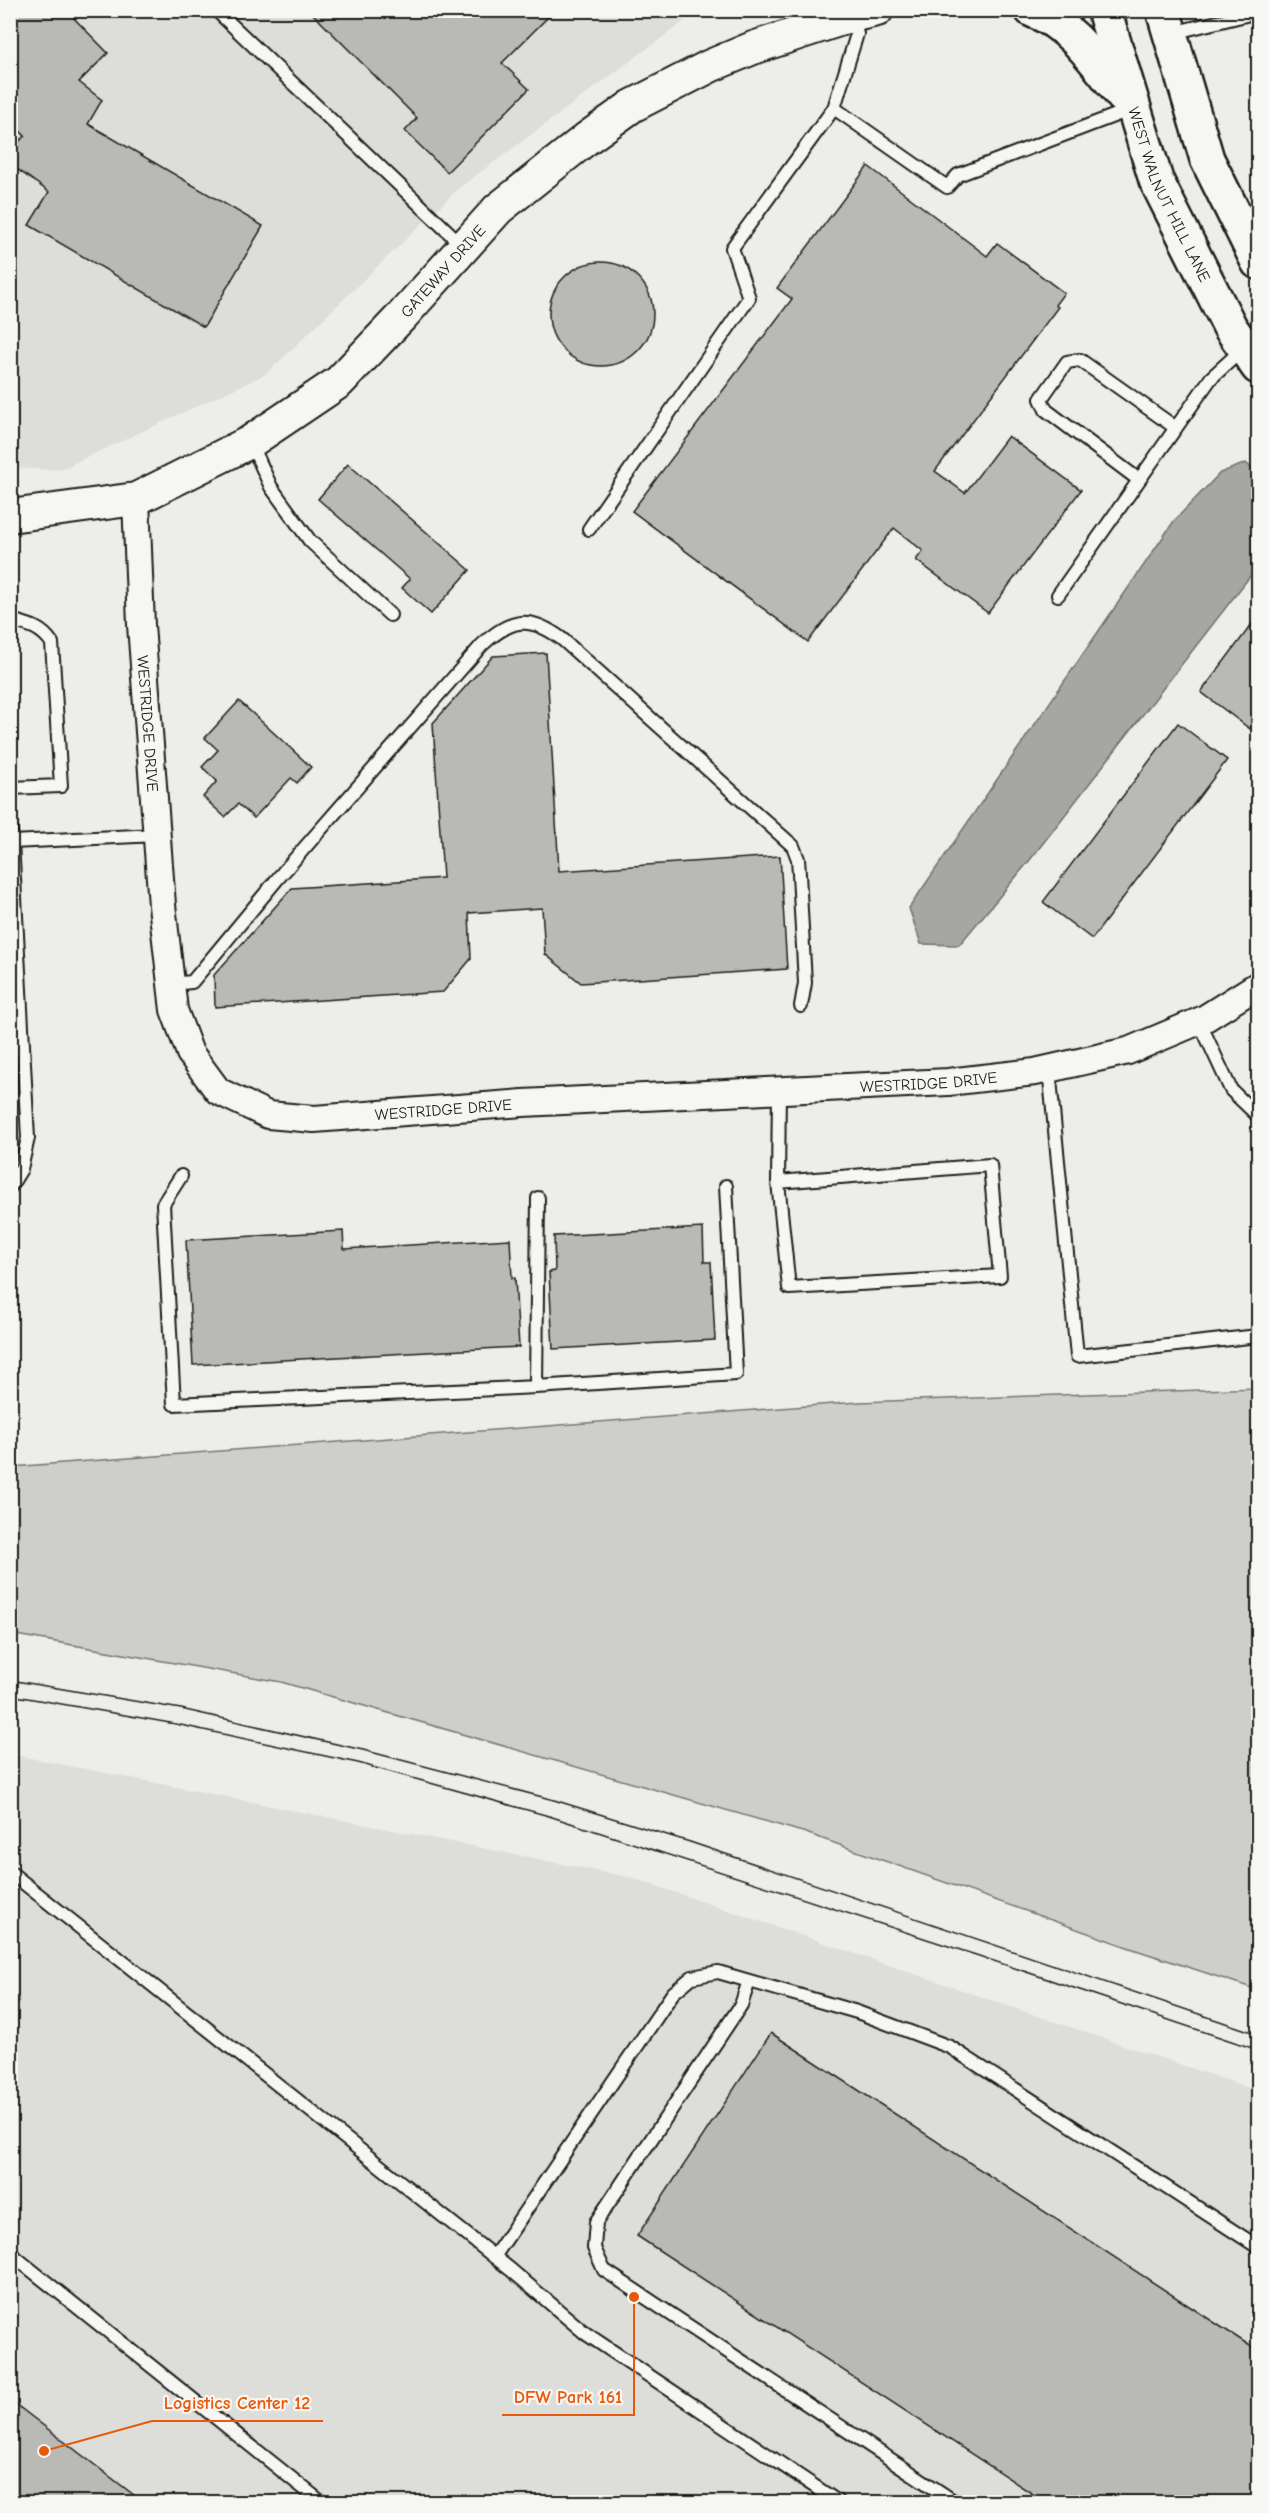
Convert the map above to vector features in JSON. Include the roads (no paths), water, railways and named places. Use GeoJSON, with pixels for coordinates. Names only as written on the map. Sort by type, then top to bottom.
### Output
{"type":"FeatureCollection","features":[{"type":"Feature","properties":{"kind":"main road"},"geometry":{"type":"LineString","coordinates":[[1032,10],[1073,35],[1133,108]]}},
{"type":"Feature","properties":{"kind":"main road","name":"WEST WALNUT HILL LANE"},"geometry":{"type":"LineString","coordinates":[[1104,10],[1156,180],[1206,283],[1230,327],[1252,358]]}},
{"type":"Feature","properties":{"kind":"main road"},"geometry":{"type":"LineString","coordinates":[[1166,22],[1207,159],[1258,262]]}},
{"type":"Feature","properties":{"kind":"street","name":"GATEWAY DRIVE"},"geometry":{"type":"LineString","coordinates":[[10,516],[136,499],[250,442],[339,382],[402,316],[498,208],[632,106],[710,66],[753,48],[864,13]]}},
{"type":"Feature","properties":{"kind":"street","name":"WESTRIDGE DRIVE"},"geometry":{"type":"LineString","coordinates":[[136,499],[141,625],[157,835],[174,1010],[190,1053],[218,1091],[268,1115],[314,1119],[523,1103],[948,1082],[1049,1069],[1128,1051],[1199,1021],[1258,984]]}},
{"type":"Feature","properties":{"kind":"lane"},"geometry":{"type":"LineString","coordinates":[[216,10],[463,246]]}},
{"type":"Feature","properties":{"kind":"lane"},"geometry":{"type":"LineString","coordinates":[[1166,22],[1258,12]]}},
{"type":"Feature","properties":{"kind":"lane"},"geometry":{"type":"LineString","coordinates":[[589,529],[749,298],[732,248],[834,108],[864,13]]}},
{"type":"Feature","properties":{"kind":"lane"},"geometry":{"type":"LineString","coordinates":[[834,108],[947,187],[958,175],[1133,108]]}},
{"type":"Feature","properties":{"kind":"lane"},"geometry":{"type":"LineString","coordinates":[[1058,595],[1211,378],[1252,358]]}},
{"type":"Feature","properties":{"kind":"lane"},"geometry":{"type":"LineString","coordinates":[[1139,480],[1046,410],[1041,399],[1067,362],[1080,360],[1176,428]]}},
{"type":"Feature","properties":{"kind":"lane"},"geometry":{"type":"LineString","coordinates":[[250,442],[271,487],[310,541],[390,615]]}},
{"type":"Feature","properties":{"kind":"lane"},"geometry":{"type":"LineString","coordinates":[[10,620],[36,626],[52,643],[61,786],[10,788]]}},
{"type":"Feature","properties":{"kind":"lane"},"geometry":{"type":"LineString","coordinates":[[171,984],[192,982],[279,877],[482,645],[496,632],[513,624],[530,621],[548,629],[562,639],[793,846],[798,859],[805,983],[801,1006]]}},
{"type":"Feature","properties":{"kind":"lane"},"geometry":{"type":"LineString","coordinates":[[10,819],[28,1138],[21,1169],[10,1187]]}},
{"type":"Feature","properties":{"kind":"lane"},"geometry":{"type":"LineString","coordinates":[[12,842],[157,835]]}},
{"type":"Feature","properties":{"kind":"lane"},"geometry":{"type":"LineString","coordinates":[[1199,1021],[1230,1090],[1258,1116]]}},
{"type":"Feature","properties":{"kind":"lane"},"geometry":{"type":"LineString","coordinates":[[1049,1069],[1077,1356],[1258,1336]]}},
{"type":"Feature","properties":{"kind":"lane"},"geometry":{"type":"LineString","coordinates":[[778,1182],[990,1165],[1000,1275],[789,1288],[778,1182],[779,1090]]}},
{"type":"Feature","properties":{"kind":"lane"},"geometry":{"type":"LineString","coordinates":[[181,1176],[163,1204],[174,1404],[536,1387],[736,1374],[726,1186]]}},
{"type":"Feature","properties":{"kind":"lane"},"geometry":{"type":"LineString","coordinates":[[536,1387],[538,1198]]}},
{"type":"Feature","properties":{"kind":"lane"},"geometry":{"type":"LineString","coordinates":[[10,1872],[494,2257],[585,2333],[838,2502]]}},
{"type":"Feature","properties":{"kind":"lane"},"geometry":{"type":"LineString","coordinates":[[494,2257],[673,1993],[692,1977],[718,1972],[857,2012],[950,2047],[1258,2247]]}},
{"type":"Feature","properties":{"kind":"lane"},"geometry":{"type":"LineString","coordinates":[[750,1981],[741,2005],[596,2222],[594,2248],[604,2270],[955,2502]]}},
{"type":"Feature","properties":{"kind":"lane"},"geometry":{"type":"LineString","coordinates":[[10,2253],[321,2502]]}},
{"type":"Feature","properties":{"kind":"tram line"},"geometry":{"type":"LineString","coordinates":[[10,1680],[181,1709],[363,1750],[554,1800],[690,1842],[1258,2034]]}},
{"type":"Feature","properties":{"kind":"tram line"},"geometry":{"type":"LineString","coordinates":[[10,1695],[176,1724],[358,1763],[549,1816],[979,1956],[1258,2050]]}},
{"type":"Feature","properties":{"kind":"place","name":"DFW Park 161"},"geometry":{"type":"Point","coordinates":[634,2297]}},
{"type":"Feature","properties":{"kind":"place","name":"Logistics Center 12"},"geometry":{"type":"Point","coordinates":[44,2451]}}]}
